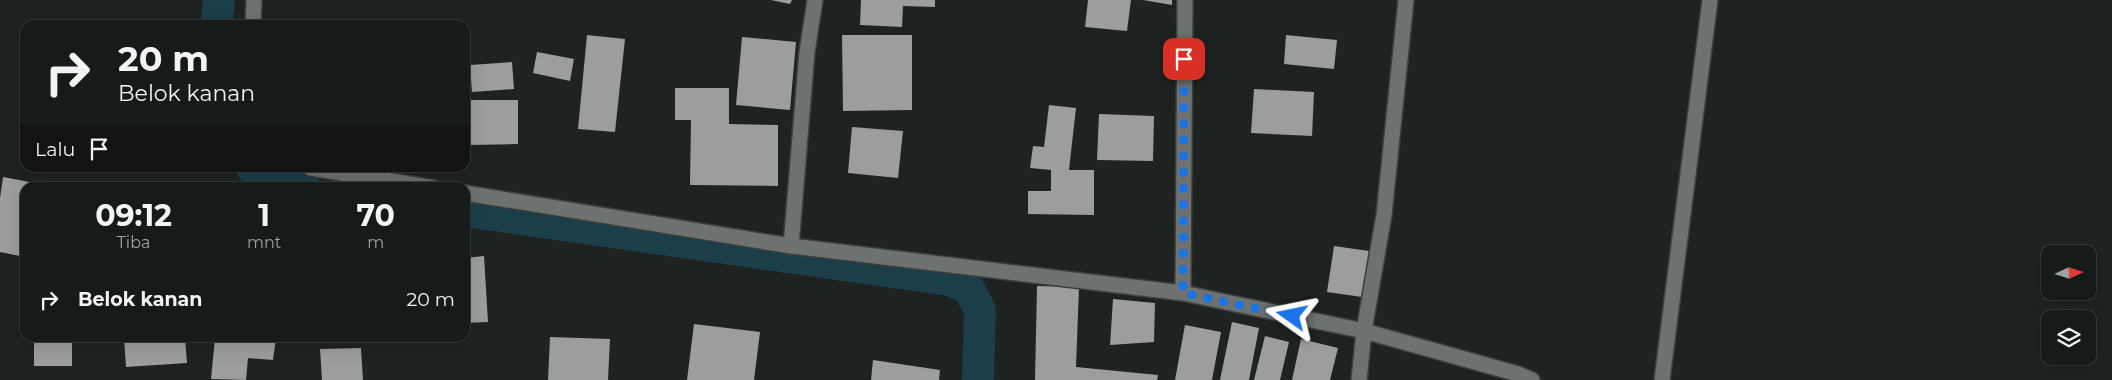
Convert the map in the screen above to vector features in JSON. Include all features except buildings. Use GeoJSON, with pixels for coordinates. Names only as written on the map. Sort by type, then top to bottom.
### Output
{"type":"FeatureCollection","features":[{"type":"Feature","properties":{"kind":"street"},"geometry":{"type":"LineString","coordinates":[[253,20],[254,0]]}},
{"type":"Feature","properties":{"kind":"street"},"geometry":{"type":"LineString","coordinates":[[791,246],[807,52],[815,0]]}},
{"type":"Feature","properties":{"kind":"street"},"geometry":{"type":"LineString","coordinates":[[1183,293],[1184,0]]}},
{"type":"Feature","properties":{"kind":"street"},"geometry":{"type":"LineString","coordinates":[[1359,380],[1364,331],[1384,215],[1406,0]]}},
{"type":"Feature","properties":{"kind":"street"},"geometry":{"type":"LineString","coordinates":[[1662,380],[1710,0]]}},
{"type":"Feature","properties":{"kind":"street"},"geometry":{"type":"LineString","coordinates":[[336,172],[397,182]]}},
{"type":"Feature","properties":{"kind":"street"},"geometry":{"type":"LineString","coordinates":[[470,194],[791,246],[1183,293],[1364,331],[1518,374],[1532,380]]}},
{"type":"Feature","properties":{"kind":"waterway"},"geometry":{"type":"LineString","coordinates":[[217,20],[219,0]]}},
{"type":"Feature","properties":{"kind":"waterway"},"geometry":{"type":"LineString","coordinates":[[259,172],[277,182]]}},
{"type":"Feature","properties":{"kind":"waterway"},"geometry":{"type":"LineString","coordinates":[[470,212],[949,280],[969,289],[980,310],[978,380]]}},
{"type":"Feature","properties":{"kind":"route"},"geometry":{"type":"LineString","coordinates":[[1184,59],[1183,293],[1292,316]]}}]}
